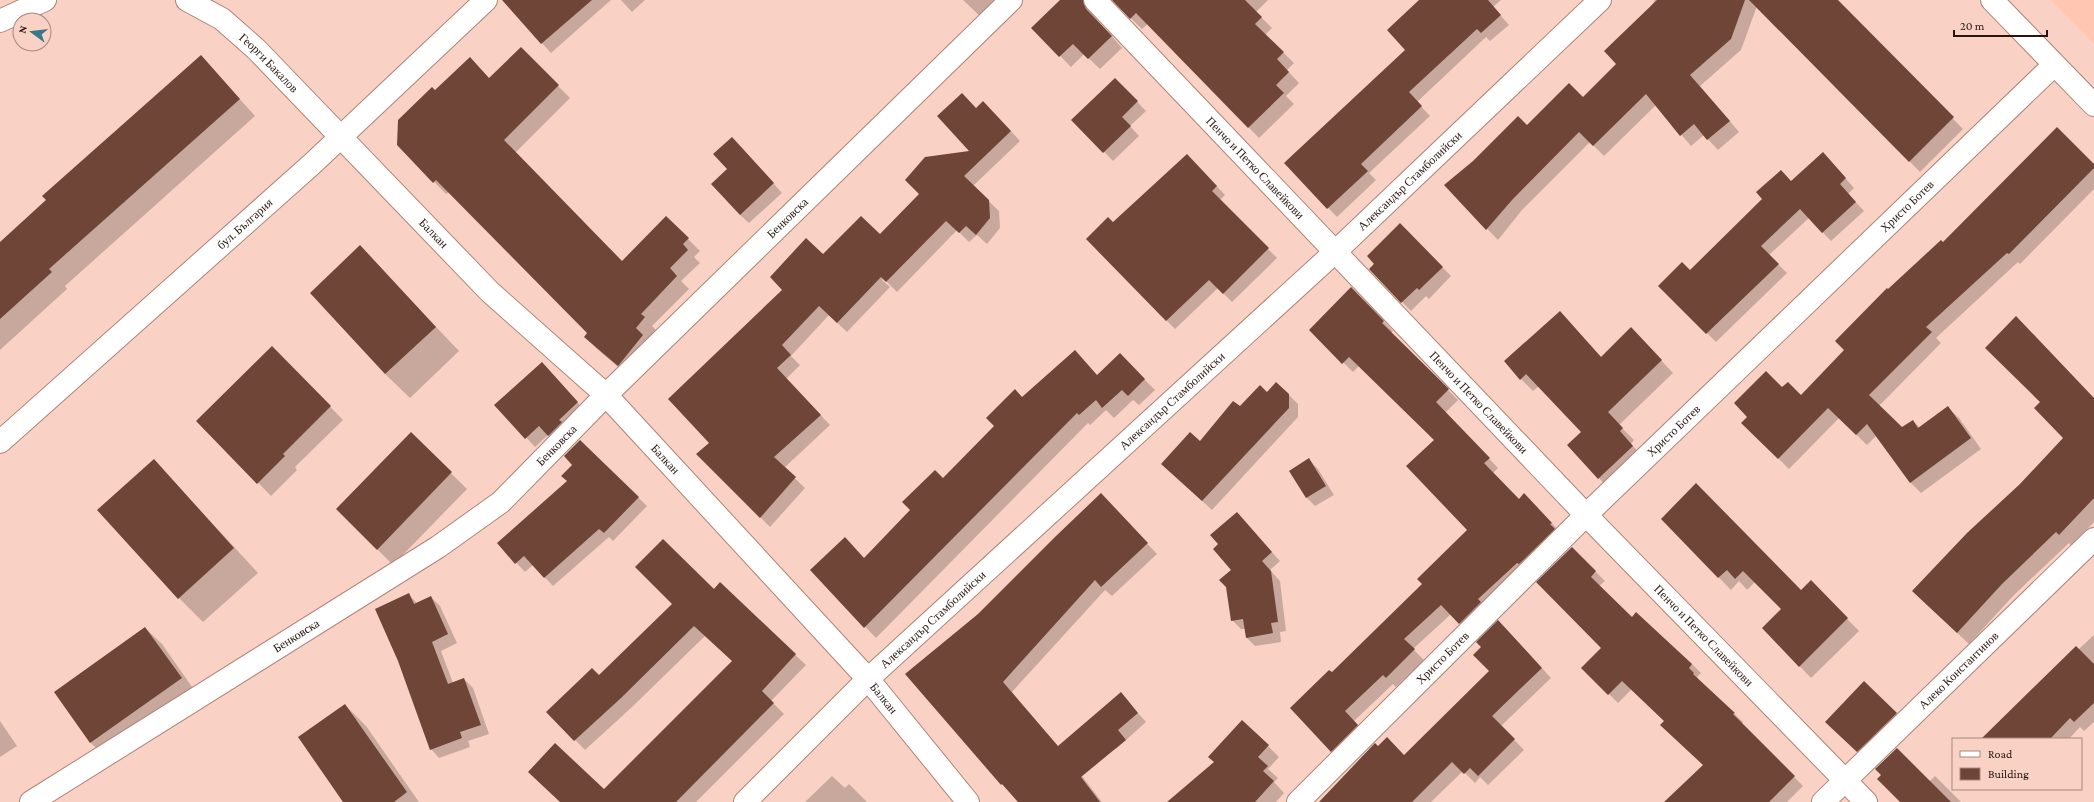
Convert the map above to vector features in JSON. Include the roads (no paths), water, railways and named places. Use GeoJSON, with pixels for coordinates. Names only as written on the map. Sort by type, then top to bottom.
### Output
{"type":"FeatureCollection","features":[{"type":"Feature","properties":{"kind":"street"},"geometry":{"type":"LineString","coordinates":[[0,21],[45,0]]}},
{"type":"Feature","properties":{"kind":"street","name":"Георги Бакалов"},"geometry":{"type":"LineString","coordinates":[[187,0],[222,19],[256,49],[341,137]]}},
{"type":"Feature","properties":{"kind":"street","name":"бул. България"},"geometry":{"type":"LineString","coordinates":[[0,442],[341,137],[486,0]]}},
{"type":"Feature","properties":{"kind":"street","name":"Бенковска"},"geometry":{"type":"LineString","coordinates":[[31,802],[438,547],[501,502],[606,395],[1012,0]]}},
{"type":"Feature","properties":{"kind":"street","name":"Пенчо и Петко Славейкови"},"geometry":{"type":"LineString","coordinates":[[1095,0],[1586,515],[1866,802]]}},
{"type":"Feature","properties":{"kind":"street","name":"Александър Стамболийски"},"geometry":{"type":"LineString","coordinates":[[744,802],[868,679],[1335,252],[1600,0]]}},
{"type":"Feature","properties":{"kind":"street"},"geometry":{"type":"LineString","coordinates":[[1992,0],[2094,105]]}},
{"type":"Feature","properties":{"kind":"street","name":"Христо Ботев"},"geometry":{"type":"LineString","coordinates":[[1298,802],[1586,515],[2054,65]]}},
{"type":"Feature","properties":{"kind":"street","name":"Балкан"},"geometry":{"type":"LineString","coordinates":[[341,137],[490,292],[606,395],[868,679],[968,802]]}},
{"type":"Feature","properties":{"kind":"street","name":"Алеко Константинов"},"geometry":{"type":"LineString","coordinates":[[1823,802],[2094,539]]}}]}
